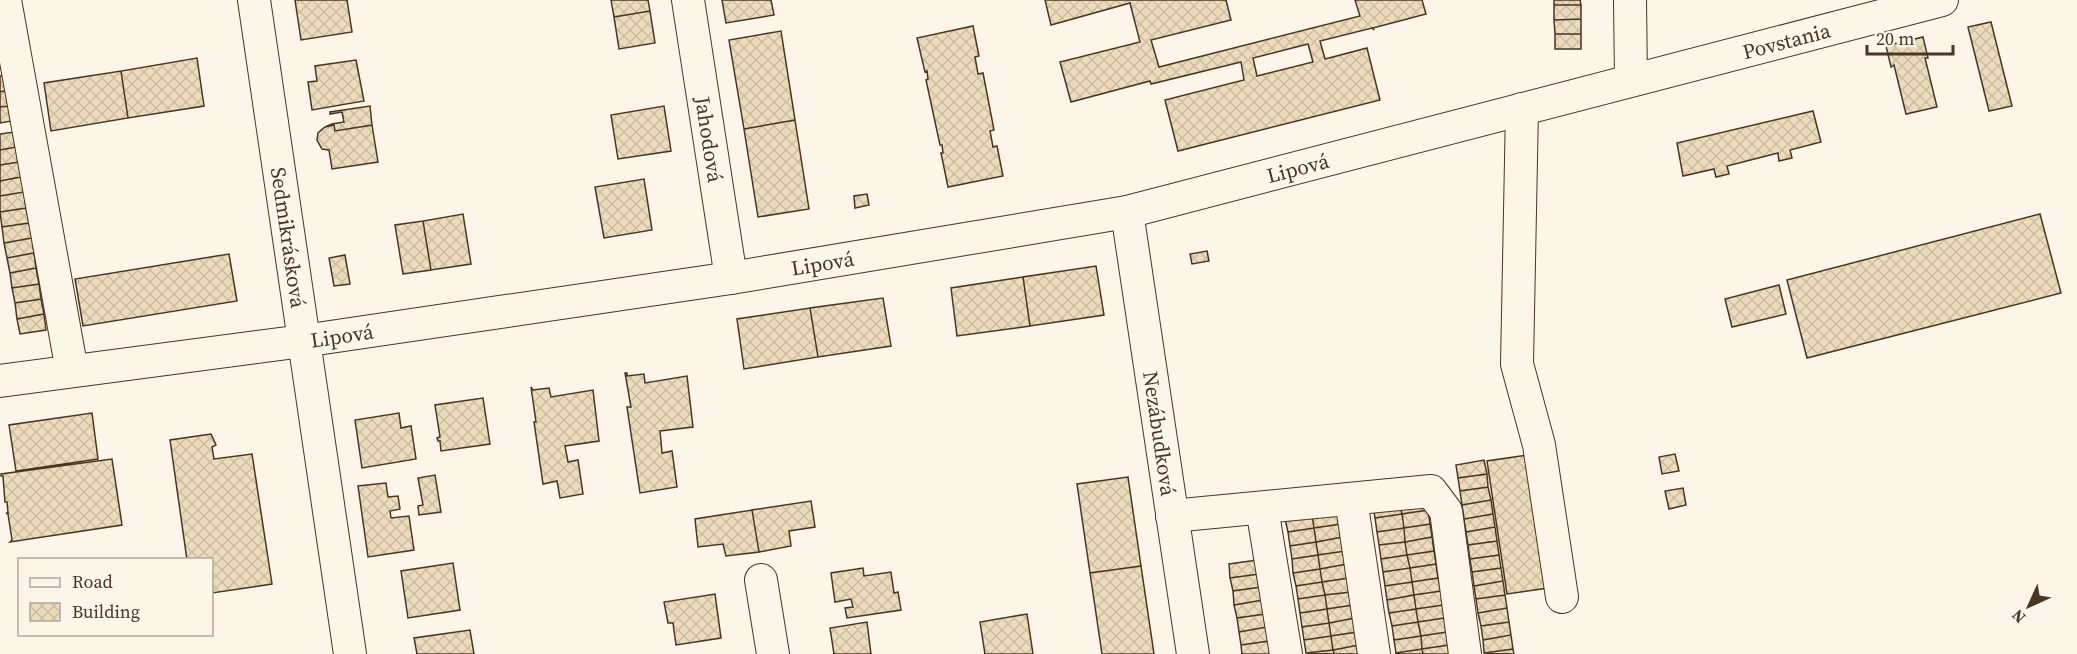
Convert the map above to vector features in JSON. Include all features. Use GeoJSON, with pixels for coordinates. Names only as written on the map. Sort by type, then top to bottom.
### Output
{"type":"FeatureCollection","features":[{"type":"Feature","properties":{"kind":"street"},"geometry":{"type":"LineString","coordinates":[[6,0],[72,371]]}},
{"type":"Feature","properties":{"kind":"street","name":"Sedmikrásková"},"geometry":{"type":"LineString","coordinates":[[254,0],[350,654]]}},
{"type":"Feature","properties":{"kind":"street","name":"Jahodová"},"geometry":{"type":"LineString","coordinates":[[688,0],[731,278]]}},
{"type":"Feature","properties":{"kind":"street"},"geometry":{"type":"LineString","coordinates":[[1630,0],[1631,81]]}},
{"type":"Feature","properties":{"kind":"street","name":"Povstania"},"geometry":{"type":"LineString","coordinates":[[1631,81],[1942,0]]}},
{"type":"Feature","properties":{"kind":"street","name":"Lipová"},"geometry":{"type":"LineString","coordinates":[[0,381],[303,341],[731,278],[1126,212],[1631,81]]}},
{"type":"Feature","properties":{"kind":"street"},"geometry":{"type":"LineString","coordinates":[[1522,109],[1517,364],[1539,445],[1562,597]]}},
{"type":"Feature","properties":{"kind":"street","name":"Nezábudková"},"geometry":{"type":"LineString","coordinates":[[1126,212],[1193,654]]}},
{"type":"Feature","properties":{"kind":"street"},"geometry":{"type":"LineString","coordinates":[[1172,516],[1431,491],[1446,511],[1465,654]]}},
{"type":"Feature","properties":{"kind":"street"},"geometry":{"type":"LineString","coordinates":[[1351,499],[1374,654]]}},
{"type":"Feature","properties":{"kind":"street"},"geometry":{"type":"LineString","coordinates":[[1262,507],[1286,654]]}},
{"type":"Feature","properties":{"kind":"street"},"geometry":{"type":"LineString","coordinates":[[761,580],[773,654]]}},
{"type":"Feature","properties":{"kind":"building"},"geometry":{"type":"Polygon","coordinates":[[[295,0],[347,0],[352,32],[301,40],[295,0]]]}},
{"type":"Feature","properties":{"kind":"building"},"geometry":{"type":"Polygon","coordinates":[[[611,0],[648,0],[650,11],[614,17],[611,0]]]}},
{"type":"Feature","properties":{"kind":"building"},"geometry":{"type":"Polygon","coordinates":[[[722,0],[771,0],[774,15],[726,23],[722,0]]]}},
{"type":"Feature","properties":{"kind":"building"},"geometry":{"type":"Polygon","coordinates":[[[1045,0],[1226,0],[1231,20],[1151,40],[1159,67],[1360,16],[1355,0],[1422,0],[1426,14],[1373,28],[1374,30],[1372,28],[1320,41],[1325,59],[1367,48],[1380,100],[1178,151],[1165,100],[1244,80],[1241,62],[1151,84],[1150,81],[1071,102],[1060,62],[1140,42],[1130,3],[1051,25],[1045,0]],[[1308,44],[1253,58],[1257,76],[1313,62],[1308,44]]]}},
{"type":"Feature","properties":{"kind":"building"},"geometry":{"type":"Polygon","coordinates":[[[1554,0],[1580,0],[1581,5],[1554,5],[1554,0]]]}},
{"type":"Feature","properties":{"kind":"building"},"geometry":{"type":"Polygon","coordinates":[[[1554,5],[1581,5],[1581,19],[1554,20],[1554,5]]]}},
{"type":"Feature","properties":{"kind":"building"},"geometry":{"type":"Polygon","coordinates":[[[650,11],[655,43],[619,49],[614,17],[650,11]]]}},
{"type":"Feature","properties":{"kind":"building"},"geometry":{"type":"Polygon","coordinates":[[[1581,19],[1581,34],[1555,34],[1554,20],[1581,19]]]}},
{"type":"Feature","properties":{"kind":"building"},"geometry":{"type":"Polygon","coordinates":[[[1991,22],[2012,106],[1989,111],[1968,27],[1991,22]]]}},
{"type":"Feature","properties":{"kind":"building"},"geometry":{"type":"Polygon","coordinates":[[[973,26],[979,56],[975,57],[978,74],[983,73],[994,130],[990,131],[993,147],[997,146],[1003,176],[948,187],[941,153],[943,153],[942,145],[940,145],[926,80],[928,79],[927,71],[925,72],[917,38],[973,26]]]}},
{"type":"Feature","properties":{"kind":"building"},"geometry":{"type":"Polygon","coordinates":[[[781,31],[795,120],[744,129],[729,40],[781,31]]]}},
{"type":"Feature","properties":{"kind":"building"},"geometry":{"type":"Polygon","coordinates":[[[1555,34],[1581,34],[1581,49],[1555,49],[1555,34]]]}},
{"type":"Feature","properties":{"kind":"building"},"geometry":{"type":"Polygon","coordinates":[[[1923,37],[1928,58],[1925,58],[1937,107],[1906,114],[1894,65],[1891,67],[1886,46],[1923,37]]]}},
{"type":"Feature","properties":{"kind":"building"},"geometry":{"type":"Polygon","coordinates":[[[197,58],[204,106],[128,118],[121,71],[197,58]]]}},
{"type":"Feature","properties":{"kind":"building"},"geometry":{"type":"Polygon","coordinates":[[[356,60],[364,101],[312,110],[308,82],[317,81],[315,66],[356,60]]]}},
{"type":"Feature","properties":{"kind":"building"},"geometry":{"type":"Polygon","coordinates":[[[121,71],[128,118],[51,131],[44,83],[121,71]]]}},
{"type":"Feature","properties":{"kind":"building"},"geometry":{"type":"Polygon","coordinates":[[[5,75],[7,90],[0,92],[0,76],[5,75]]]}},
{"type":"Feature","properties":{"kind":"building"},"geometry":{"type":"Polygon","coordinates":[[[7,90],[10,106],[0,107],[0,92],[7,90]]]}},
{"type":"Feature","properties":{"kind":"building"},"geometry":{"type":"Polygon","coordinates":[[[10,106],[12,121],[0,123],[0,107],[10,106]]]}},
{"type":"Feature","properties":{"kind":"building"},"geometry":{"type":"Polygon","coordinates":[[[370,106],[372,125],[335,131],[334,125],[325,127],[344,122],[342,112],[330,114],[330,112],[370,106]]]}},
{"type":"Feature","properties":{"kind":"building"},"geometry":{"type":"Polygon","coordinates":[[[664,106],[671,151],[618,159],[611,115],[664,106]]]}},
{"type":"Feature","properties":{"kind":"building"},"geometry":{"type":"Polygon","coordinates":[[[1813,111],[1821,142],[1790,150],[1792,158],[1779,161],[1778,153],[1727,166],[1729,174],[1716,177],[1714,169],[1683,176],[1677,143],[1813,111]]]}},
{"type":"Feature","properties":{"kind":"building"},"geometry":{"type":"Polygon","coordinates":[[[795,120],[809,209],[758,217],[744,129],[795,120]]]}},
{"type":"Feature","properties":{"kind":"building"},"geometry":{"type":"Polygon","coordinates":[[[334,125],[335,131],[372,125],[378,162],[332,169],[329,150],[322,149],[317,140],[318,133],[325,127],[334,125]]]}},
{"type":"Feature","properties":{"kind":"building"},"geometry":{"type":"Polygon","coordinates":[[[14,132],[16,147],[0,150],[0,134],[14,132]]]}},
{"type":"Feature","properties":{"kind":"building"},"geometry":{"type":"Polygon","coordinates":[[[16,147],[19,162],[0,165],[0,150],[16,147]]]}},
{"type":"Feature","properties":{"kind":"building"},"geometry":{"type":"Polygon","coordinates":[[[19,162],[21,177],[0,181],[0,165],[19,162]]]}},
{"type":"Feature","properties":{"kind":"building"},"geometry":{"type":"Polygon","coordinates":[[[21,177],[24,192],[0,196],[0,181],[21,177]]]}},
{"type":"Feature","properties":{"kind":"building"},"geometry":{"type":"Polygon","coordinates":[[[644,179],[652,230],[604,238],[595,187],[644,179]]]}},
{"type":"Feature","properties":{"kind":"building"},"geometry":{"type":"Polygon","coordinates":[[[24,192],[26,208],[0,212],[0,196],[24,192]]]}},
{"type":"Feature","properties":{"kind":"building"},"geometry":{"type":"Polygon","coordinates":[[[867,194],[869,205],[855,208],[854,196],[867,194]]]}},
{"type":"Feature","properties":{"kind":"building"},"geometry":{"type":"Polygon","coordinates":[[[26,208],[29,223],[2,227],[0,212],[26,208]]]}},
{"type":"Feature","properties":{"kind":"building"},"geometry":{"type":"Polygon","coordinates":[[[463,214],[471,264],[431,270],[423,221],[463,214]]]}},
{"type":"Feature","properties":{"kind":"building"},"geometry":{"type":"Polygon","coordinates":[[[2040,214],[2061,293],[1807,358],[1787,280],[2040,214]]]}},
{"type":"Feature","properties":{"kind":"building"},"geometry":{"type":"Polygon","coordinates":[[[423,221],[431,270],[403,274],[395,225],[423,221]]]}},
{"type":"Feature","properties":{"kind":"building"},"geometry":{"type":"Polygon","coordinates":[[[29,223],[32,238],[4,243],[2,227],[29,223]]]}},
{"type":"Feature","properties":{"kind":"building"},"geometry":{"type":"Polygon","coordinates":[[[32,238],[34,253],[7,258],[4,243],[32,238]]]}},
{"type":"Feature","properties":{"kind":"building"},"geometry":{"type":"Polygon","coordinates":[[[1207,251],[1209,261],[1192,264],[1190,254],[1207,251]]]}},
{"type":"Feature","properties":{"kind":"building"},"geometry":{"type":"Polygon","coordinates":[[[34,253],[36,268],[10,273],[7,258],[34,253]]]}},
{"type":"Feature","properties":{"kind":"building"},"geometry":{"type":"Polygon","coordinates":[[[229,254],[237,301],[83,326],[75,279],[229,254]]]}},
{"type":"Feature","properties":{"kind":"building"},"geometry":{"type":"Polygon","coordinates":[[[345,255],[350,284],[334,286],[329,258],[345,255]]]}},
{"type":"Feature","properties":{"kind":"building"},"geometry":{"type":"Polygon","coordinates":[[[1096,266],[1104,315],[1030,326],[1023,277],[1096,266]]]}},
{"type":"Feature","properties":{"kind":"building"},"geometry":{"type":"Polygon","coordinates":[[[36,268],[39,284],[12,288],[10,273],[36,268]]]}},
{"type":"Feature","properties":{"kind":"building"},"geometry":{"type":"Polygon","coordinates":[[[1023,277],[1030,326],[957,336],[951,288],[1023,277]]]}},
{"type":"Feature","properties":{"kind":"building"},"geometry":{"type":"Polygon","coordinates":[[[39,284],[41,299],[15,303],[12,288],[39,284]]]}},
{"type":"Feature","properties":{"kind":"building"},"geometry":{"type":"Polygon","coordinates":[[[1779,285],[1786,314],[1732,327],[1725,299],[1779,285]]]}},
{"type":"Feature","properties":{"kind":"building"},"geometry":{"type":"Polygon","coordinates":[[[883,298],[891,346],[818,357],[810,308],[883,298]]]}},
{"type":"Feature","properties":{"kind":"building"},"geometry":{"type":"Polygon","coordinates":[[[41,299],[44,314],[17,319],[15,303],[41,299]]]}},
{"type":"Feature","properties":{"kind":"building"},"geometry":{"type":"Polygon","coordinates":[[[810,308],[818,357],[744,369],[737,319],[810,308]]]}},
{"type":"Feature","properties":{"kind":"building"},"geometry":{"type":"Polygon","coordinates":[[[44,314],[46,330],[20,334],[17,319],[44,314]]]}},
{"type":"Feature","properties":{"kind":"building"},"geometry":{"type":"Polygon","coordinates":[[[625,373],[627,376],[644,374],[645,383],[687,376],[693,427],[660,431],[662,453],[672,451],[677,487],[640,493],[627,407],[631,407],[625,373]]]}},
{"type":"Feature","properties":{"kind":"building"},"geometry":{"type":"Polygon","coordinates":[[[531,387],[533,390],[549,388],[551,397],[593,390],[599,441],[565,446],[568,462],[578,460],[583,494],[560,498],[557,481],[543,484],[531,387]]]}},
{"type":"Feature","properties":{"kind":"building"},"geometry":{"type":"Polygon","coordinates":[[[483,398],[490,444],[441,451],[440,441],[437,438],[440,437],[435,405],[483,398]]]}},
{"type":"Feature","properties":{"kind":"building"},"geometry":{"type":"Polygon","coordinates":[[[92,413],[98,459],[16,471],[9,425],[92,413]]]}},
{"type":"Feature","properties":{"kind":"building"},"geometry":{"type":"Polygon","coordinates":[[[399,413],[401,428],[411,426],[416,459],[362,468],[355,420],[399,413]]]}},
{"type":"Feature","properties":{"kind":"building"},"geometry":{"type":"Polygon","coordinates":[[[211,434],[216,445],[212,447],[214,459],[252,454],[272,584],[213,593],[213,558],[187,558],[170,440],[211,434]]]}},
{"type":"Feature","properties":{"kind":"building"},"geometry":{"type":"Polygon","coordinates":[[[1675,454],[1679,471],[1662,474],[1659,457],[1675,454]]]}},
{"type":"Feature","properties":{"kind":"building"},"geometry":{"type":"Polygon","coordinates":[[[1528,455],[1548,588],[1507,594],[1487,461],[1528,455]]]}},
{"type":"Feature","properties":{"kind":"building"},"geometry":{"type":"Polygon","coordinates":[[[112,459],[122,525],[10,542],[12,540],[6,513],[8,513],[7,502],[5,502],[1,474],[112,459]]]}},
{"type":"Feature","properties":{"kind":"building"},"geometry":{"type":"Polygon","coordinates":[[[1484,460],[1487,474],[1458,478],[1456,465],[1484,460]]]}},
{"type":"Feature","properties":{"kind":"building"},"geometry":{"type":"Polygon","coordinates":[[[1487,474],[1488,487],[1460,491],[1458,478],[1487,474]]]}},
{"type":"Feature","properties":{"kind":"building"},"geometry":{"type":"Polygon","coordinates":[[[435,475],[441,512],[419,515],[418,506],[423,505],[418,478],[435,475]]]}},
{"type":"Feature","properties":{"kind":"building"},"geometry":{"type":"Polygon","coordinates":[[[1128,477],[1141,566],[1090,573],[1077,484],[1128,477]]]}},
{"type":"Feature","properties":{"kind":"building"},"geometry":{"type":"Polygon","coordinates":[[[386,483],[388,497],[398,496],[400,509],[390,511],[391,518],[409,516],[414,550],[368,557],[358,486],[386,483]]]}},
{"type":"Feature","properties":{"kind":"building"},"geometry":{"type":"Polygon","coordinates":[[[1488,487],[1491,500],[1462,505],[1460,491],[1488,487]]]}},
{"type":"Feature","properties":{"kind":"building"},"geometry":{"type":"Polygon","coordinates":[[[1683,488],[1686,505],[1669,509],[1665,491],[1683,488]]]}},
{"type":"Feature","properties":{"kind":"building"},"geometry":{"type":"Polygon","coordinates":[[[1426,497],[1428,510],[1402,514],[1399,501],[1426,497]]]}},
{"type":"Feature","properties":{"kind":"building"},"geometry":{"type":"Polygon","coordinates":[[[1491,500],[1493,514],[1464,519],[1462,505],[1491,500]]]}},
{"type":"Feature","properties":{"kind":"building"},"geometry":{"type":"Polygon","coordinates":[[[811,501],[815,527],[789,531],[791,546],[759,552],[752,510],[811,501]]]}},
{"type":"Feature","properties":{"kind":"building"},"geometry":{"type":"Polygon","coordinates":[[[1399,501],[1402,514],[1375,518],[1373,505],[1399,501]]]}},
{"type":"Feature","properties":{"kind":"building"},"geometry":{"type":"Polygon","coordinates":[[[752,510],[759,552],[726,556],[723,544],[698,547],[695,519],[752,510]]]}},
{"type":"Feature","properties":{"kind":"building"},"geometry":{"type":"Polygon","coordinates":[[[1428,510],[1430,524],[1404,528],[1402,514],[1428,510]]]}},
{"type":"Feature","properties":{"kind":"building"},"geometry":{"type":"Polygon","coordinates":[[[1339,511],[1341,524],[1314,528],[1312,515],[1339,511]]]}},
{"type":"Feature","properties":{"kind":"building"},"geometry":{"type":"Polygon","coordinates":[[[1402,514],[1404,528],[1377,532],[1375,518],[1402,514]]]}},
{"type":"Feature","properties":{"kind":"building"},"geometry":{"type":"Polygon","coordinates":[[[1493,514],[1495,527],[1466,532],[1464,519],[1493,514]]]}},
{"type":"Feature","properties":{"kind":"building"},"geometry":{"type":"Polygon","coordinates":[[[1312,515],[1314,528],[1288,532],[1285,519],[1312,515]]]}},
{"type":"Feature","properties":{"kind":"building"},"geometry":{"type":"Polygon","coordinates":[[[1341,524],[1343,537],[1316,542],[1314,528],[1341,524]]]}},
{"type":"Feature","properties":{"kind":"building"},"geometry":{"type":"Polygon","coordinates":[[[1430,524],[1432,537],[1405,542],[1404,528],[1430,524]]]}},
{"type":"Feature","properties":{"kind":"building"},"geometry":{"type":"Polygon","coordinates":[[[1495,527],[1497,541],[1468,545],[1466,532],[1495,527]]]}},
{"type":"Feature","properties":{"kind":"building"},"geometry":{"type":"Polygon","coordinates":[[[1314,528],[1316,542],[1290,546],[1288,532],[1314,528]]]}},
{"type":"Feature","properties":{"kind":"building"},"geometry":{"type":"Polygon","coordinates":[[[1404,528],[1405,542],[1379,545],[1377,532],[1404,528]]]}},
{"type":"Feature","properties":{"kind":"building"},"geometry":{"type":"Polygon","coordinates":[[[1343,537],[1345,551],[1318,555],[1316,542],[1343,537]]]}},
{"type":"Feature","properties":{"kind":"building"},"geometry":{"type":"Polygon","coordinates":[[[1432,537],[1434,551],[1407,555],[1405,542],[1432,537]]]}},
{"type":"Feature","properties":{"kind":"building"},"geometry":{"type":"Polygon","coordinates":[[[1497,541],[1499,555],[1470,559],[1468,545],[1497,541]]]}},
{"type":"Feature","properties":{"kind":"building"},"geometry":{"type":"Polygon","coordinates":[[[1316,542],[1318,555],[1292,559],[1290,546],[1316,542]]]}},
{"type":"Feature","properties":{"kind":"building"},"geometry":{"type":"Polygon","coordinates":[[[1405,542],[1407,555],[1381,559],[1379,545],[1405,542]]]}},
{"type":"Feature","properties":{"kind":"building"},"geometry":{"type":"Polygon","coordinates":[[[1345,551],[1347,564],[1320,569],[1318,555],[1345,551]]]}},
{"type":"Feature","properties":{"kind":"building"},"geometry":{"type":"Polygon","coordinates":[[[1434,551],[1436,564],[1410,568],[1407,555],[1434,551]]]}},
{"type":"Feature","properties":{"kind":"building"},"geometry":{"type":"Polygon","coordinates":[[[1318,555],[1320,569],[1293,573],[1292,559],[1318,555]]]}},
{"type":"Feature","properties":{"kind":"building"},"geometry":{"type":"Polygon","coordinates":[[[1407,555],[1410,568],[1383,572],[1381,559],[1407,555]]]}},
{"type":"Feature","properties":{"kind":"building"},"geometry":{"type":"Polygon","coordinates":[[[1499,555],[1501,568],[1472,572],[1470,559],[1499,555]]]}},
{"type":"Feature","properties":{"kind":"building"},"geometry":{"type":"Polygon","coordinates":[[[1257,560],[1259,574],[1230,578],[1229,564],[1257,560]]]}},
{"type":"Feature","properties":{"kind":"building"},"geometry":{"type":"Polygon","coordinates":[[[453,563],[460,610],[408,618],[401,571],[453,563]]]}},
{"type":"Feature","properties":{"kind":"building"},"geometry":{"type":"Polygon","coordinates":[[[1347,564],[1349,578],[1322,582],[1320,569],[1347,564]]]}},
{"type":"Feature","properties":{"kind":"building"},"geometry":{"type":"Polygon","coordinates":[[[1436,564],[1438,578],[1412,582],[1410,568],[1436,564]]]}},
{"type":"Feature","properties":{"kind":"building"},"geometry":{"type":"Polygon","coordinates":[[[1141,566],[1154,654],[1102,654],[1090,573],[1141,566]]]}},
{"type":"Feature","properties":{"kind":"building"},"geometry":{"type":"Polygon","coordinates":[[[863,568],[864,576],[891,572],[894,593],[898,592],[901,610],[847,618],[845,608],[853,607],[851,599],[835,602],[831,573],[863,568]]]}},
{"type":"Feature","properties":{"kind":"building"},"geometry":{"type":"Polygon","coordinates":[[[1410,568],[1412,582],[1385,586],[1383,572],[1410,568]]]}},
{"type":"Feature","properties":{"kind":"building"},"geometry":{"type":"Polygon","coordinates":[[[1501,568],[1503,581],[1474,586],[1472,572],[1501,568]]]}},
{"type":"Feature","properties":{"kind":"building"},"geometry":{"type":"Polygon","coordinates":[[[1320,569],[1322,582],[1296,586],[1293,573],[1320,569]]]}},
{"type":"Feature","properties":{"kind":"building"},"geometry":{"type":"Polygon","coordinates":[[[1259,574],[1261,587],[1233,591],[1230,578],[1259,574]]]}},
{"type":"Feature","properties":{"kind":"building"},"geometry":{"type":"Polygon","coordinates":[[[1349,578],[1351,592],[1325,595],[1322,582],[1349,578]]]}},
{"type":"Feature","properties":{"kind":"building"},"geometry":{"type":"Polygon","coordinates":[[[1438,578],[1441,591],[1414,595],[1412,582],[1438,578]]]}},
{"type":"Feature","properties":{"kind":"building"},"geometry":{"type":"Polygon","coordinates":[[[1503,581],[1505,595],[1476,599],[1474,586],[1503,581]]]}},
{"type":"Feature","properties":{"kind":"building"},"geometry":{"type":"Polygon","coordinates":[[[1322,582],[1325,595],[1298,599],[1296,586],[1322,582]]]}},
{"type":"Feature","properties":{"kind":"building"},"geometry":{"type":"Polygon","coordinates":[[[1412,582],[1414,595],[1387,600],[1385,586],[1412,582]]]}},
{"type":"Feature","properties":{"kind":"building"},"geometry":{"type":"Polygon","coordinates":[[[1261,587],[1263,600],[1234,605],[1233,591],[1261,587]]]}},
{"type":"Feature","properties":{"kind":"building"},"geometry":{"type":"Polygon","coordinates":[[[1441,591],[1443,605],[1416,609],[1414,595],[1441,591]]]}},
{"type":"Feature","properties":{"kind":"building"},"geometry":{"type":"Polygon","coordinates":[[[1351,592],[1353,605],[1327,609],[1325,595],[1351,592]]]}},
{"type":"Feature","properties":{"kind":"building"},"geometry":{"type":"Polygon","coordinates":[[[715,594],[721,638],[676,645],[673,623],[668,623],[664,602],[715,594]]]}},
{"type":"Feature","properties":{"kind":"building"},"geometry":{"type":"Polygon","coordinates":[[[1325,595],[1327,609],[1300,613],[1298,599],[1325,595]]]}},
{"type":"Feature","properties":{"kind":"building"},"geometry":{"type":"Polygon","coordinates":[[[1414,595],[1416,609],[1389,613],[1387,600],[1414,595]]]}},
{"type":"Feature","properties":{"kind":"building"},"geometry":{"type":"Polygon","coordinates":[[[1505,595],[1507,608],[1478,613],[1476,599],[1505,595]]]}},
{"type":"Feature","properties":{"kind":"building"},"geometry":{"type":"Polygon","coordinates":[[[1263,600],[1265,614],[1237,618],[1234,605],[1263,600]]]}},
{"type":"Feature","properties":{"kind":"building"},"geometry":{"type":"Polygon","coordinates":[[[1353,605],[1355,618],[1329,623],[1327,609],[1353,605]]]}},
{"type":"Feature","properties":{"kind":"building"},"geometry":{"type":"Polygon","coordinates":[[[1443,605],[1444,618],[1418,622],[1416,609],[1443,605]]]}},
{"type":"Feature","properties":{"kind":"building"},"geometry":{"type":"Polygon","coordinates":[[[1507,608],[1509,622],[1481,626],[1478,613],[1507,608]]]}},
{"type":"Feature","properties":{"kind":"building"},"geometry":{"type":"Polygon","coordinates":[[[1327,609],[1329,623],[1302,627],[1300,613],[1327,609]]]}},
{"type":"Feature","properties":{"kind":"building"},"geometry":{"type":"Polygon","coordinates":[[[1416,609],[1418,622],[1392,626],[1389,613],[1416,609]]]}},
{"type":"Feature","properties":{"kind":"building"},"geometry":{"type":"Polygon","coordinates":[[[1027,614],[1033,654],[985,654],[980,622],[1027,614]]]}},
{"type":"Feature","properties":{"kind":"building"},"geometry":{"type":"Polygon","coordinates":[[[1265,614],[1267,627],[1239,632],[1237,618],[1265,614]]]}},
{"type":"Feature","properties":{"kind":"building"},"geometry":{"type":"Polygon","coordinates":[[[1355,618],[1357,632],[1331,636],[1329,623],[1355,618]]]}},
{"type":"Feature","properties":{"kind":"building"},"geometry":{"type":"Polygon","coordinates":[[[1444,618],[1447,632],[1421,636],[1418,622],[1444,618]]]}},
{"type":"Feature","properties":{"kind":"building"},"geometry":{"type":"Polygon","coordinates":[[[867,622],[871,654],[834,654],[830,628],[867,622]]]}},
{"type":"Feature","properties":{"kind":"building"},"geometry":{"type":"Polygon","coordinates":[[[1418,622],[1421,636],[1394,640],[1392,626],[1418,622]]]}},
{"type":"Feature","properties":{"kind":"building"},"geometry":{"type":"Polygon","coordinates":[[[1509,622],[1511,635],[1483,640],[1481,626],[1509,622]]]}},
{"type":"Feature","properties":{"kind":"building"},"geometry":{"type":"Polygon","coordinates":[[[1329,623],[1331,636],[1304,640],[1302,627],[1329,623]]]}},
{"type":"Feature","properties":{"kind":"building"},"geometry":{"type":"Polygon","coordinates":[[[1267,627],[1269,641],[1241,645],[1239,632],[1267,627]]]}},
{"type":"Feature","properties":{"kind":"building"},"geometry":{"type":"Polygon","coordinates":[[[470,630],[474,654],[417,654],[414,638],[470,630]]]}},
{"type":"Feature","properties":{"kind":"building"},"geometry":{"type":"Polygon","coordinates":[[[1357,632],[1359,645],[1333,650],[1331,636],[1357,632]]]}},
{"type":"Feature","properties":{"kind":"building"},"geometry":{"type":"Polygon","coordinates":[[[1447,632],[1449,645],[1422,649],[1421,636],[1447,632]]]}},
{"type":"Feature","properties":{"kind":"building"},"geometry":{"type":"Polygon","coordinates":[[[1511,635],[1513,649],[1484,653],[1483,640],[1511,635]]]}},
{"type":"Feature","properties":{"kind":"building"},"geometry":{"type":"Polygon","coordinates":[[[1331,636],[1333,650],[1306,653],[1304,640],[1331,636]]]}},
{"type":"Feature","properties":{"kind":"building"},"geometry":{"type":"Polygon","coordinates":[[[1421,636],[1422,649],[1396,653],[1394,640],[1421,636]]]}},
{"type":"Feature","properties":{"kind":"building"},"geometry":{"type":"Polygon","coordinates":[[[1269,641],[1271,654],[1242,654],[1241,645],[1269,641]]]}},
{"type":"Feature","properties":{"kind":"building"},"geometry":{"type":"Polygon","coordinates":[[[1359,645],[1361,654],[1334,654],[1333,650],[1359,645]]]}},
{"type":"Feature","properties":{"kind":"building"},"geometry":{"type":"Polygon","coordinates":[[[1449,645],[1450,654],[1423,654],[1422,649],[1449,645]]]}},
{"type":"Feature","properties":{"kind":"building"},"geometry":{"type":"Polygon","coordinates":[[[1422,649],[1423,654],[1396,654],[1396,653],[1422,649]]]}},
{"type":"Feature","properties":{"kind":"building"},"geometry":{"type":"Polygon","coordinates":[[[1513,649],[1514,654],[1484,653],[1513,649]]]}},
{"type":"Feature","properties":{"kind":"building"},"geometry":{"type":"Polygon","coordinates":[[[1333,650],[1334,654],[1306,653],[1333,650]]]}}]}
